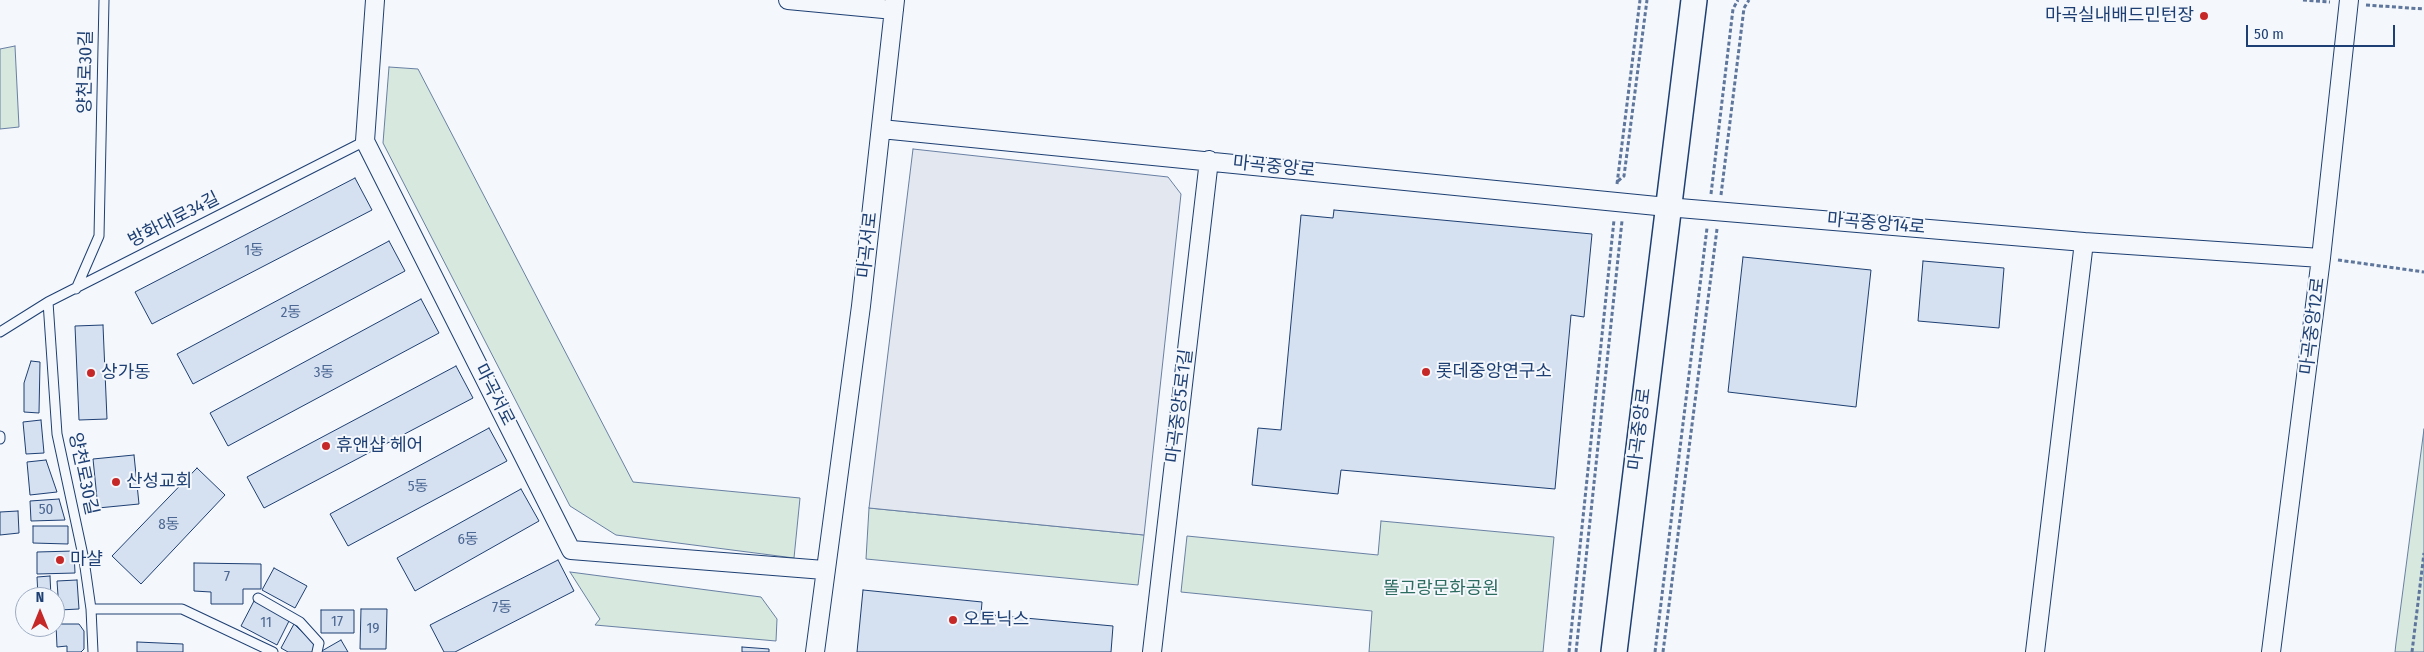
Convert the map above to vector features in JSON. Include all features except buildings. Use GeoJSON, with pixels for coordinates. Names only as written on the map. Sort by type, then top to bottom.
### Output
{"type":"FeatureCollection","features":[{"type":"Feature","properties":{"kind":"main road","name":"마곡중앙로"},"geometry":{"type":"LineString","coordinates":[[1614,652],[1667,207],[1694,0]]}},
{"type":"Feature","properties":{"kind":"street"},"geometry":{"type":"LineString","coordinates":[[365,141],[375,0]]}},
{"type":"Feature","properties":{"kind":"street","name":"마곡서로"},"geometry":{"type":"LineString","coordinates":[[788,0],[895,5],[861,306],[824,570],[815,652]]}},
{"type":"Feature","properties":{"kind":"street","name":"마곡중앙12로"},"geometry":{"type":"LineString","coordinates":[[2271,652],[2321,258],[2349,0]]}},
{"type":"Feature","properties":{"kind":"street","name":"마곡중앙로"},"geometry":{"type":"LineString","coordinates":[[881,129],[1209,160],[1667,207]]}},
{"type":"Feature","properties":{"kind":"street","name":"마곡서로"},"geometry":{"type":"LineString","coordinates":[[365,141],[571,550],[824,570]]}},
{"type":"Feature","properties":{"kind":"street","name":"마곡중앙5로1길"},"geometry":{"type":"LineString","coordinates":[[1152,652],[1209,160]]}},
{"type":"Feature","properties":{"kind":"street","name":"마곡중앙14로"},"geometry":{"type":"LineString","coordinates":[[1667,207],[2084,242],[2321,258]]}},
{"type":"Feature","properties":{"kind":"street"},"geometry":{"type":"LineString","coordinates":[[2035,652],[2084,242]]}},
{"type":"Feature","properties":{"kind":"lane","name":"양천로30길"},"geometry":{"type":"LineString","coordinates":[[76,289],[99,236],[104,0]]}},
{"type":"Feature","properties":{"kind":"lane","name":"방화대로34길"},"geometry":{"type":"LineString","coordinates":[[0,332],[48,302],[365,141]]}},
{"type":"Feature","properties":{"kind":"lane","name":"양천로30길"},"geometry":{"type":"LineString","coordinates":[[48,302],[58,434],[84,560],[91,609],[93,652]]}},
{"type":"Feature","properties":{"kind":"lane"},"geometry":{"type":"LineString","coordinates":[[258,598],[300,622],[319,643],[317,652]]}},
{"type":"Feature","properties":{"kind":"lane"},"geometry":{"type":"LineString","coordinates":[[91,609],[182,609],[273,652]]}},
{"type":"Feature","properties":{"kind":"path"},"geometry":{"type":"LineString","coordinates":[[1640,0],[1618,181],[1624,176],[1647,0]]}},
{"type":"Feature","properties":{"kind":"path"},"geometry":{"type":"LineString","coordinates":[[1663,652],[1714,210],[1733,9],[1738,0]]}},
{"type":"Feature","properties":{"kind":"path"},"geometry":{"type":"LineString","coordinates":[[1655,652],[1714,210],[1744,8],[1749,0]]}},
{"type":"Feature","properties":{"kind":"path"},"geometry":{"type":"LineString","coordinates":[[1569,652],[1614,213],[1622,222],[1576,652]]}},
{"type":"Feature","properties":{"kind":"path"},"geometry":{"type":"LineString","coordinates":[[2321,258],[2424,272]]}},
{"type":"Feature","properties":{"kind":"path"},"geometry":{"type":"LineString","coordinates":[[2412,652],[2424,553]]}},
{"type":"Feature","properties":{"kind":"green space"},"geometry":{"type":"Polygon","coordinates":[[[15,46],[19,127],[0,129],[0,49],[15,46]]]}},
{"type":"Feature","properties":{"kind":"green space"},"geometry":{"type":"Polygon","coordinates":[[[389,67],[418,69],[633,482],[800,498],[794,558],[616,535],[570,506],[383,143],[389,67]]]}},
{"type":"Feature","properties":{"kind":"green space"},"geometry":{"type":"Polygon","coordinates":[[[2424,429],[2424,652],[2395,652],[2396,643],[2424,429]]]}},
{"type":"Feature","properties":{"kind":"green space"},"geometry":{"type":"Polygon","coordinates":[[[869,508],[1144,535],[1138,585],[866,559],[869,508]]]}},
{"type":"Feature","properties":{"kind":"green space","name":"똘고랑문화공원"},"geometry":{"type":"Polygon","coordinates":[[[1381,521],[1554,537],[1543,652],[1369,652],[1372,611],[1181,592],[1187,536],[1378,555],[1381,521]]]}},
{"type":"Feature","properties":{"kind":"green space"},"geometry":{"type":"Polygon","coordinates":[[[570,572],[761,597],[777,619],[776,641],[595,625],[600,619],[570,572]]]}},
{"type":"Feature","properties":{"kind":"shaded area"},"geometry":{"type":"Polygon","coordinates":[[[913,149],[1168,177],[1181,194],[1144,535],[869,508],[913,149]]]}},
{"type":"Feature","properties":{"kind":"place","name":"마곡실내배드민턴장"},"geometry":{"type":"Point","coordinates":[2204,16]}},
{"type":"Feature","properties":{"kind":"place","name":"롯데중앙연구소"},"geometry":{"type":"Point","coordinates":[1426,372]}},
{"type":"Feature","properties":{"kind":"place","name":"상가동"},"geometry":{"type":"Point","coordinates":[91,373]}},
{"type":"Feature","properties":{"kind":"place","name":"휴앤샵 헤어"},"geometry":{"type":"Point","coordinates":[326,446]}},
{"type":"Feature","properties":{"kind":"place","name":"산성교회"},"geometry":{"type":"Point","coordinates":[116,482]}},
{"type":"Feature","properties":{"kind":"place","name":"마샬"},"geometry":{"type":"Point","coordinates":[60,560]}},
{"type":"Feature","properties":{"kind":"place","name":"오토닉스"},"geometry":{"type":"Point","coordinates":[953,620]}}]}
